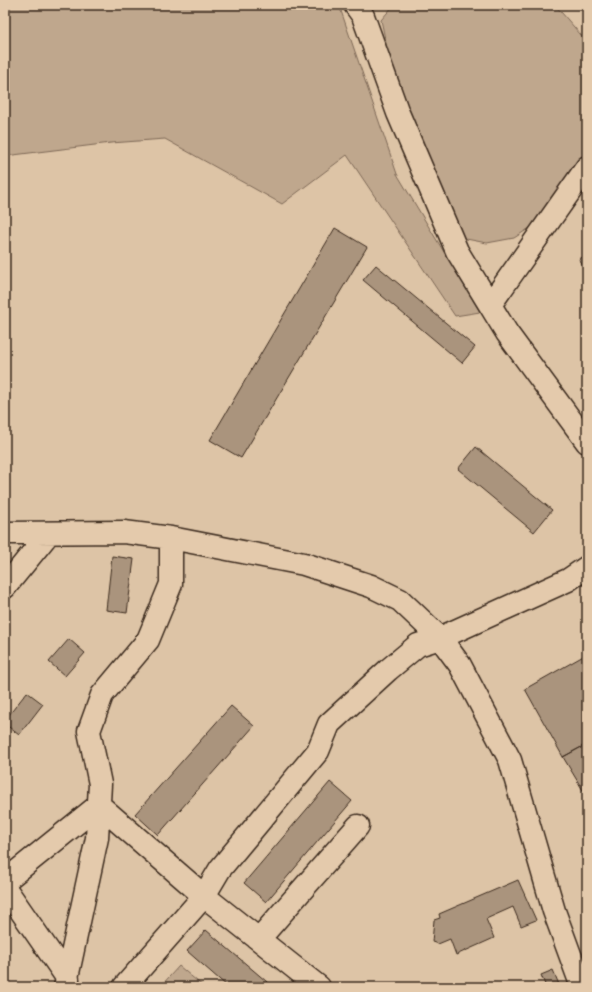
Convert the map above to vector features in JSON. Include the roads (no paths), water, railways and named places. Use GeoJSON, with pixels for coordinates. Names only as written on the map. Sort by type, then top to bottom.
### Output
{"type":"FeatureCollection","features":[{"type":"Feature","properties":{"kind":"street"},"geometry":{"type":"LineString","coordinates":[[355,5],[363,16],[398,113],[457,251],[507,333],[587,442]]}},
{"type":"Feature","properties":{"kind":"street"},"geometry":{"type":"LineString","coordinates":[[490,305],[587,167]]}},
{"type":"Feature","properties":{"kind":"street"},"geometry":{"type":"LineString","coordinates":[[5,533],[124,532],[171,538],[304,564],[371,586],[400,600],[440,638],[460,665],[510,760],[554,912],[582,987]]}},
{"type":"Feature","properties":{"kind":"street"},"geometry":{"type":"LineString","coordinates":[[5,588],[49,533]]}},
{"type":"Feature","properties":{"kind":"street"},"geometry":{"type":"LineString","coordinates":[[66,983],[97,838],[100,784],[89,731],[102,694],[148,640],[171,584],[171,538]]}},
{"type":"Feature","properties":{"kind":"street"},"geometry":{"type":"LineString","coordinates":[[124,987],[204,896],[220,870],[318,751],[329,724],[388,670],[418,645],[440,638],[568,580],[587,567]]}},
{"type":"Feature","properties":{"kind":"street"},"geometry":{"type":"LineString","coordinates":[[5,881],[99,805]]}},
{"type":"Feature","properties":{"kind":"street"},"geometry":{"type":"LineString","coordinates":[[99,805],[204,896],[319,987]]}},
{"type":"Feature","properties":{"kind":"street"},"geometry":{"type":"LineString","coordinates":[[259,939],[358,826]]}},
{"type":"Feature","properties":{"kind":"street"},"geometry":{"type":"LineString","coordinates":[[5,888],[66,983]]}}]}
